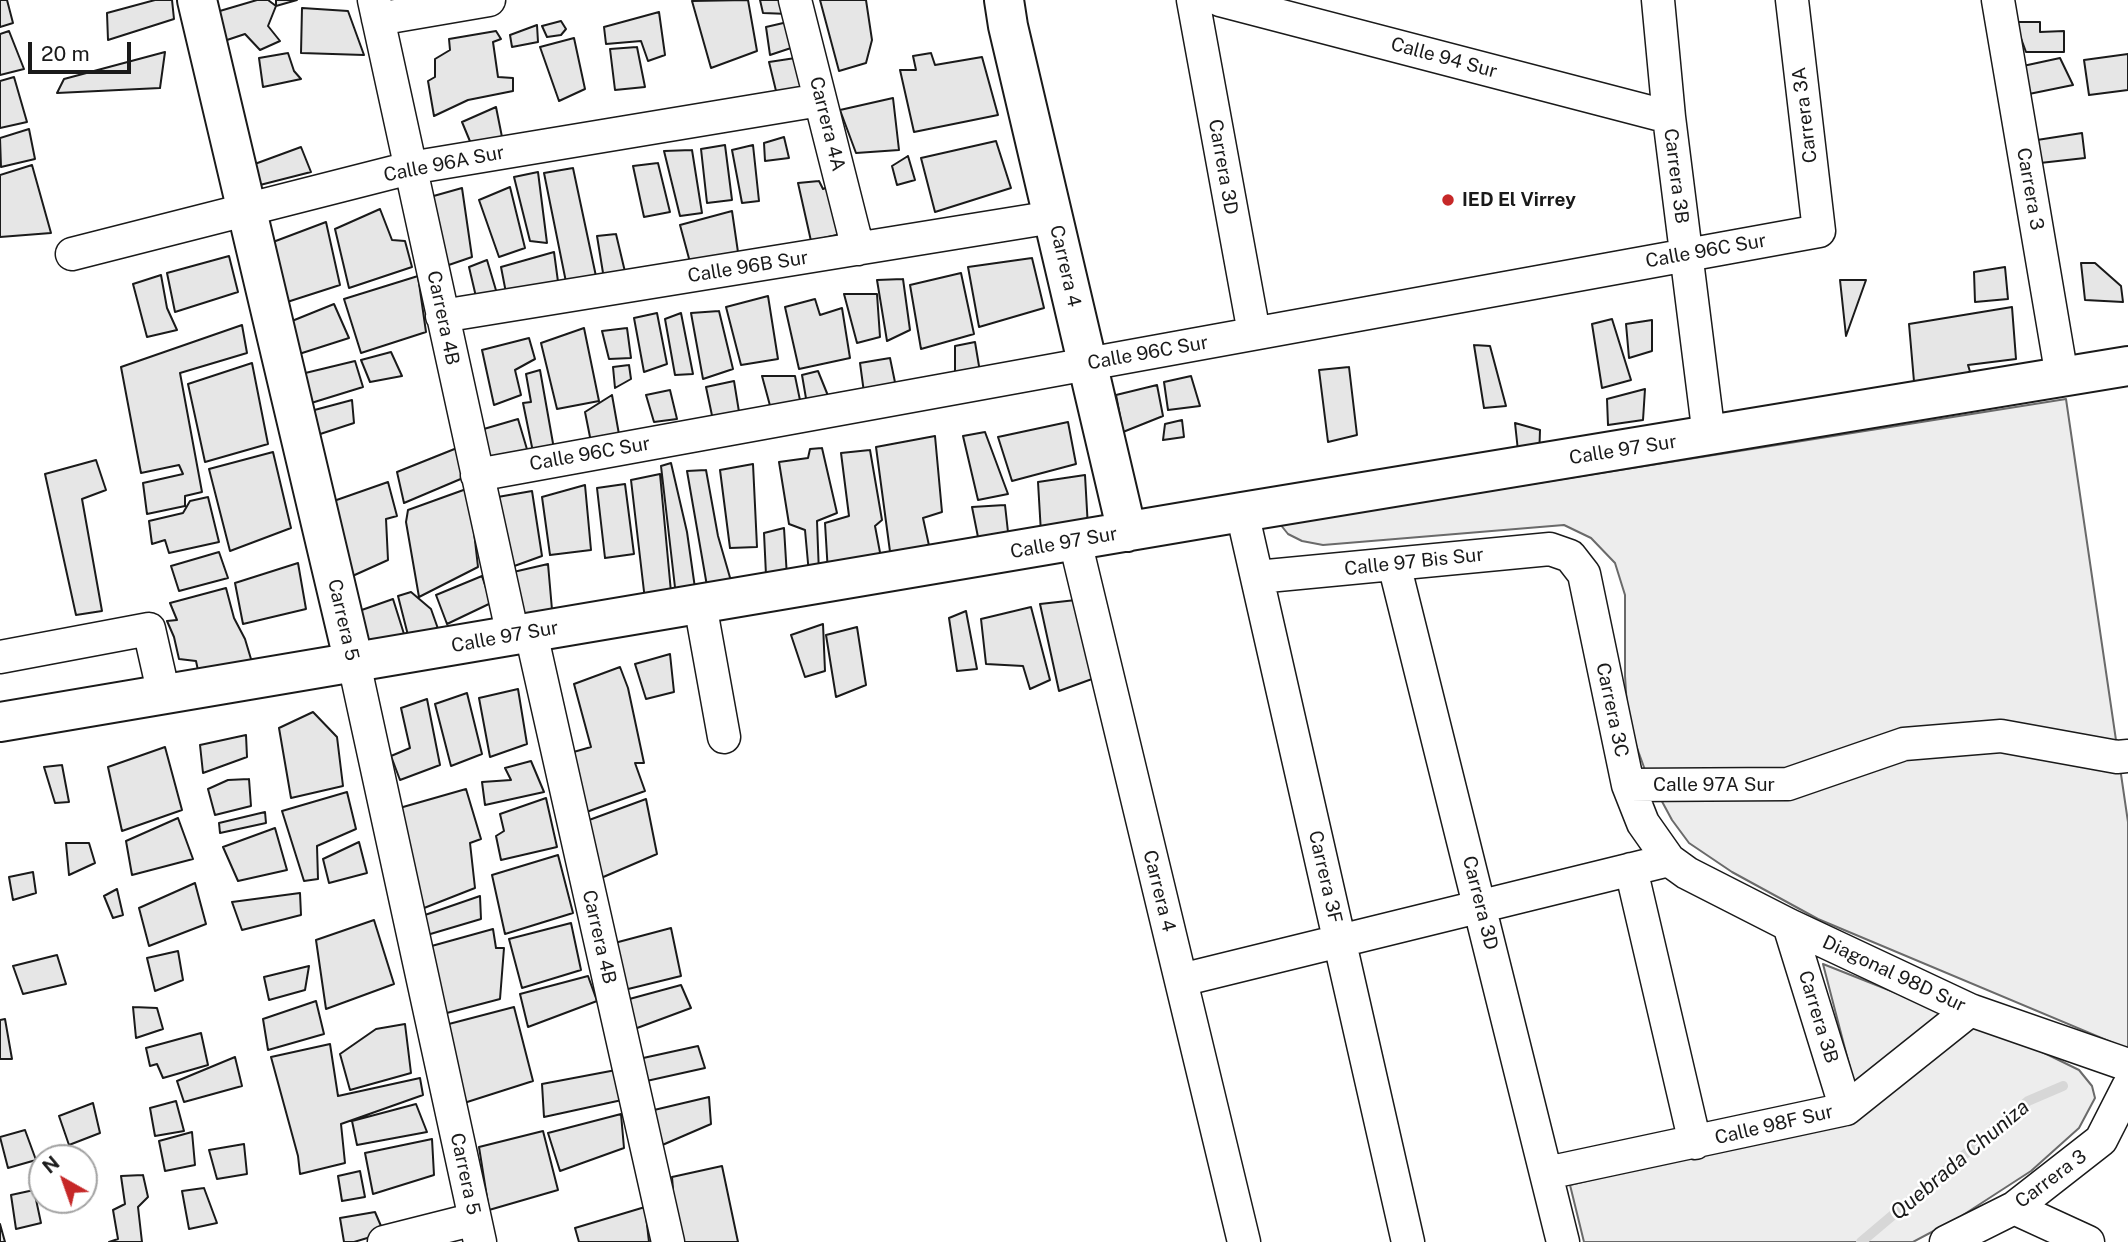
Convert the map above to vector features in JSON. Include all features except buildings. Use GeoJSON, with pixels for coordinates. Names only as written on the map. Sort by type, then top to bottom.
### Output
{"type":"FeatureCollection","features":[{"type":"Feature","properties":{"kind":"street","name":"Carrera 5"},"geometry":{"type":"LineString","coordinates":[[197,0],[354,663],[478,1231]]}},
{"type":"Feature","properties":{"kind":"street"},"geometry":{"type":"LineString","coordinates":[[376,9],[489,0]]}},
{"type":"Feature","properties":{"kind":"street","name":"Carrera 4A"},"geometry":{"type":"LineString","coordinates":[[795,0],[858,249]]}},
{"type":"Feature","properties":{"kind":"street","name":"Carrera 4"},"geometry":{"type":"LineString","coordinates":[[1004,0],[1127,532]]}},
{"type":"Feature","properties":{"kind":"street","name":"Carrera 3D"},"geometry":{"type":"LineString","coordinates":[[1193,0],[1254,333]]}},
{"type":"Feature","properties":{"kind":"street","name":"Calle 94 Sur"},"geometry":{"type":"LineString","coordinates":[[1220,0],[1669,117]]}},
{"type":"Feature","properties":{"kind":"street","name":"Carrera 3B"},"geometry":{"type":"LineString","coordinates":[[1658,0],[1669,117],[1709,436]]}},
{"type":"Feature","properties":{"kind":"street","name":"Carrera 3A"},"geometry":{"type":"LineString","coordinates":[[1792,0],[1819,230]]}},
{"type":"Feature","properties":{"kind":"street","name":"Carrera 3"},"geometry":{"type":"LineString","coordinates":[[1997,0],[2062,377]]}},
{"type":"Feature","properties":{"kind":"street","name":"Carrera 4B"},"geometry":{"type":"LineString","coordinates":[[376,9],[477,475],[522,634],[668,1242]]}},
{"type":"Feature","properties":{"kind":"street","name":"Calle 96A Sur"},"geometry":{"type":"LineString","coordinates":[[72,254],[410,168],[820,100]]}},
{"type":"Feature","properties":{"kind":"street","name":"Calle 96B Sur"},"geometry":{"type":"LineString","coordinates":[[442,316],[1053,217]]}},
{"type":"Feature","properties":{"kind":"street","name":"Calle 96C Sur"},"geometry":{"type":"LineString","coordinates":[[477,475],[1819,230]]}},
{"type":"Feature","properties":{"kind":"street","name":"Calle 97 Sur"},"geometry":{"type":"LineString","coordinates":[[0,722],[1242,512],[2128,366]]}},
{"type":"Feature","properties":{"kind":"street","name":"Carrera 3F"},"geometry":{"type":"LineString","coordinates":[[1242,512],[1408,1242]]}},
{"type":"Feature","properties":{"kind":"street","name":"Carrera 4"},"geometry":{"type":"LineString","coordinates":[[1075,541],[1244,1242]]}},
{"type":"Feature","properties":{"kind":"street","name":"Calle 97 Bis Sur"},"geometry":{"type":"LineString","coordinates":[[1257,577],[1550,549],[1570,556]]}},
{"type":"Feature","properties":{"kind":"street","name":"Carrera 3C"},"geometry":{"type":"LineString","coordinates":[[1570,556],[1584,574],[1628,785],[1643,823],[1669,860]]}},
{"type":"Feature","properties":{"kind":"street","name":"Carrera 3D"},"geometry":{"type":"LineString","coordinates":[[1394,564],[1563,1242]]}},
{"type":"Feature","properties":{"kind":"street"},"geometry":{"type":"LineString","coordinates":[[700,604],[724,737]]}},
{"type":"Feature","properties":{"kind":"street"},"geometry":{"type":"LineString","coordinates":[[0,657],[149,629],[164,695]]}},
{"type":"Feature","properties":{"kind":"street","name":"Calle 97A Sur"},"geometry":{"type":"LineString","coordinates":[[1628,785],[1788,784],[1904,744],[2001,736],[2117,757],[2128,755]]}},
{"type":"Feature","properties":{"kind":"street"},"geometry":{"type":"LineString","coordinates":[[1181,980],[1669,860]]}},
{"type":"Feature","properties":{"kind":"street","name":"Diagonal 98D Sur"},"geometry":{"type":"LineString","coordinates":[[1669,860],[1687,873],[1789,925],[1970,1010],[2120,1055]]}},
{"type":"Feature","properties":{"kind":"street"},"geometry":{"type":"LineString","coordinates":[[1631,869],[1695,1143]]}},
{"type":"Feature","properties":{"kind":"street","name":"Carrera 3B"},"geometry":{"type":"LineString","coordinates":[[1789,925],[1846,1109]]}},
{"type":"Feature","properties":{"kind":"street","name":"Calle 98F Sur"},"geometry":{"type":"LineString","coordinates":[[1546,1173],[1846,1109],[1970,1010]]}},
{"type":"Feature","properties":{"kind":"street","name":"Carrera 3"},"geometry":{"type":"LineString","coordinates":[[1961,1239],[2014,1208],[2101,1140],[2128,1087]]}},
{"type":"Feature","properties":{"kind":"street"},"geometry":{"type":"LineString","coordinates":[[2014,1208],[2088,1242]]}},
{"type":"Feature","properties":{"kind":"street"},"geometry":{"type":"LineString","coordinates":[[384,1242],[478,1231]]}},
{"type":"Feature","properties":{"kind":"shaded area"},"geometry":{"type":"Polygon","coordinates":[[[2066,399],[2128,822],[2128,1049],[1818,919],[1732,872],[1689,843],[1672,820],[1645,770],[1628,723],[1625,595],[1615,563],[1591,538],[1564,525],[1323,545],[1302,541],[1288,534],[1280,524],[2066,399]]]}},
{"type":"Feature","properties":{"kind":"shaded area"},"geometry":{"type":"Polygon","coordinates":[[[1823,964],[2030,1046],[2079,1070],[2092,1086],[2095,1098],[2079,1128],[2031,1171],[1960,1217],[1913,1242],[1584,1242],[1570,1185],[1862,1114],[1823,964]]]}},
{"type":"Feature","properties":{"kind":"waterway","name":"Quebrada Chuniza"},"geometry":{"type":"LineString","coordinates":[[1861,1242],[2028,1101],[2063,1086]]}},
{"type":"Feature","properties":{"kind":"place","name":"IED El Virrey"},"geometry":{"type":"Point","coordinates":[1448,200]}}]}
